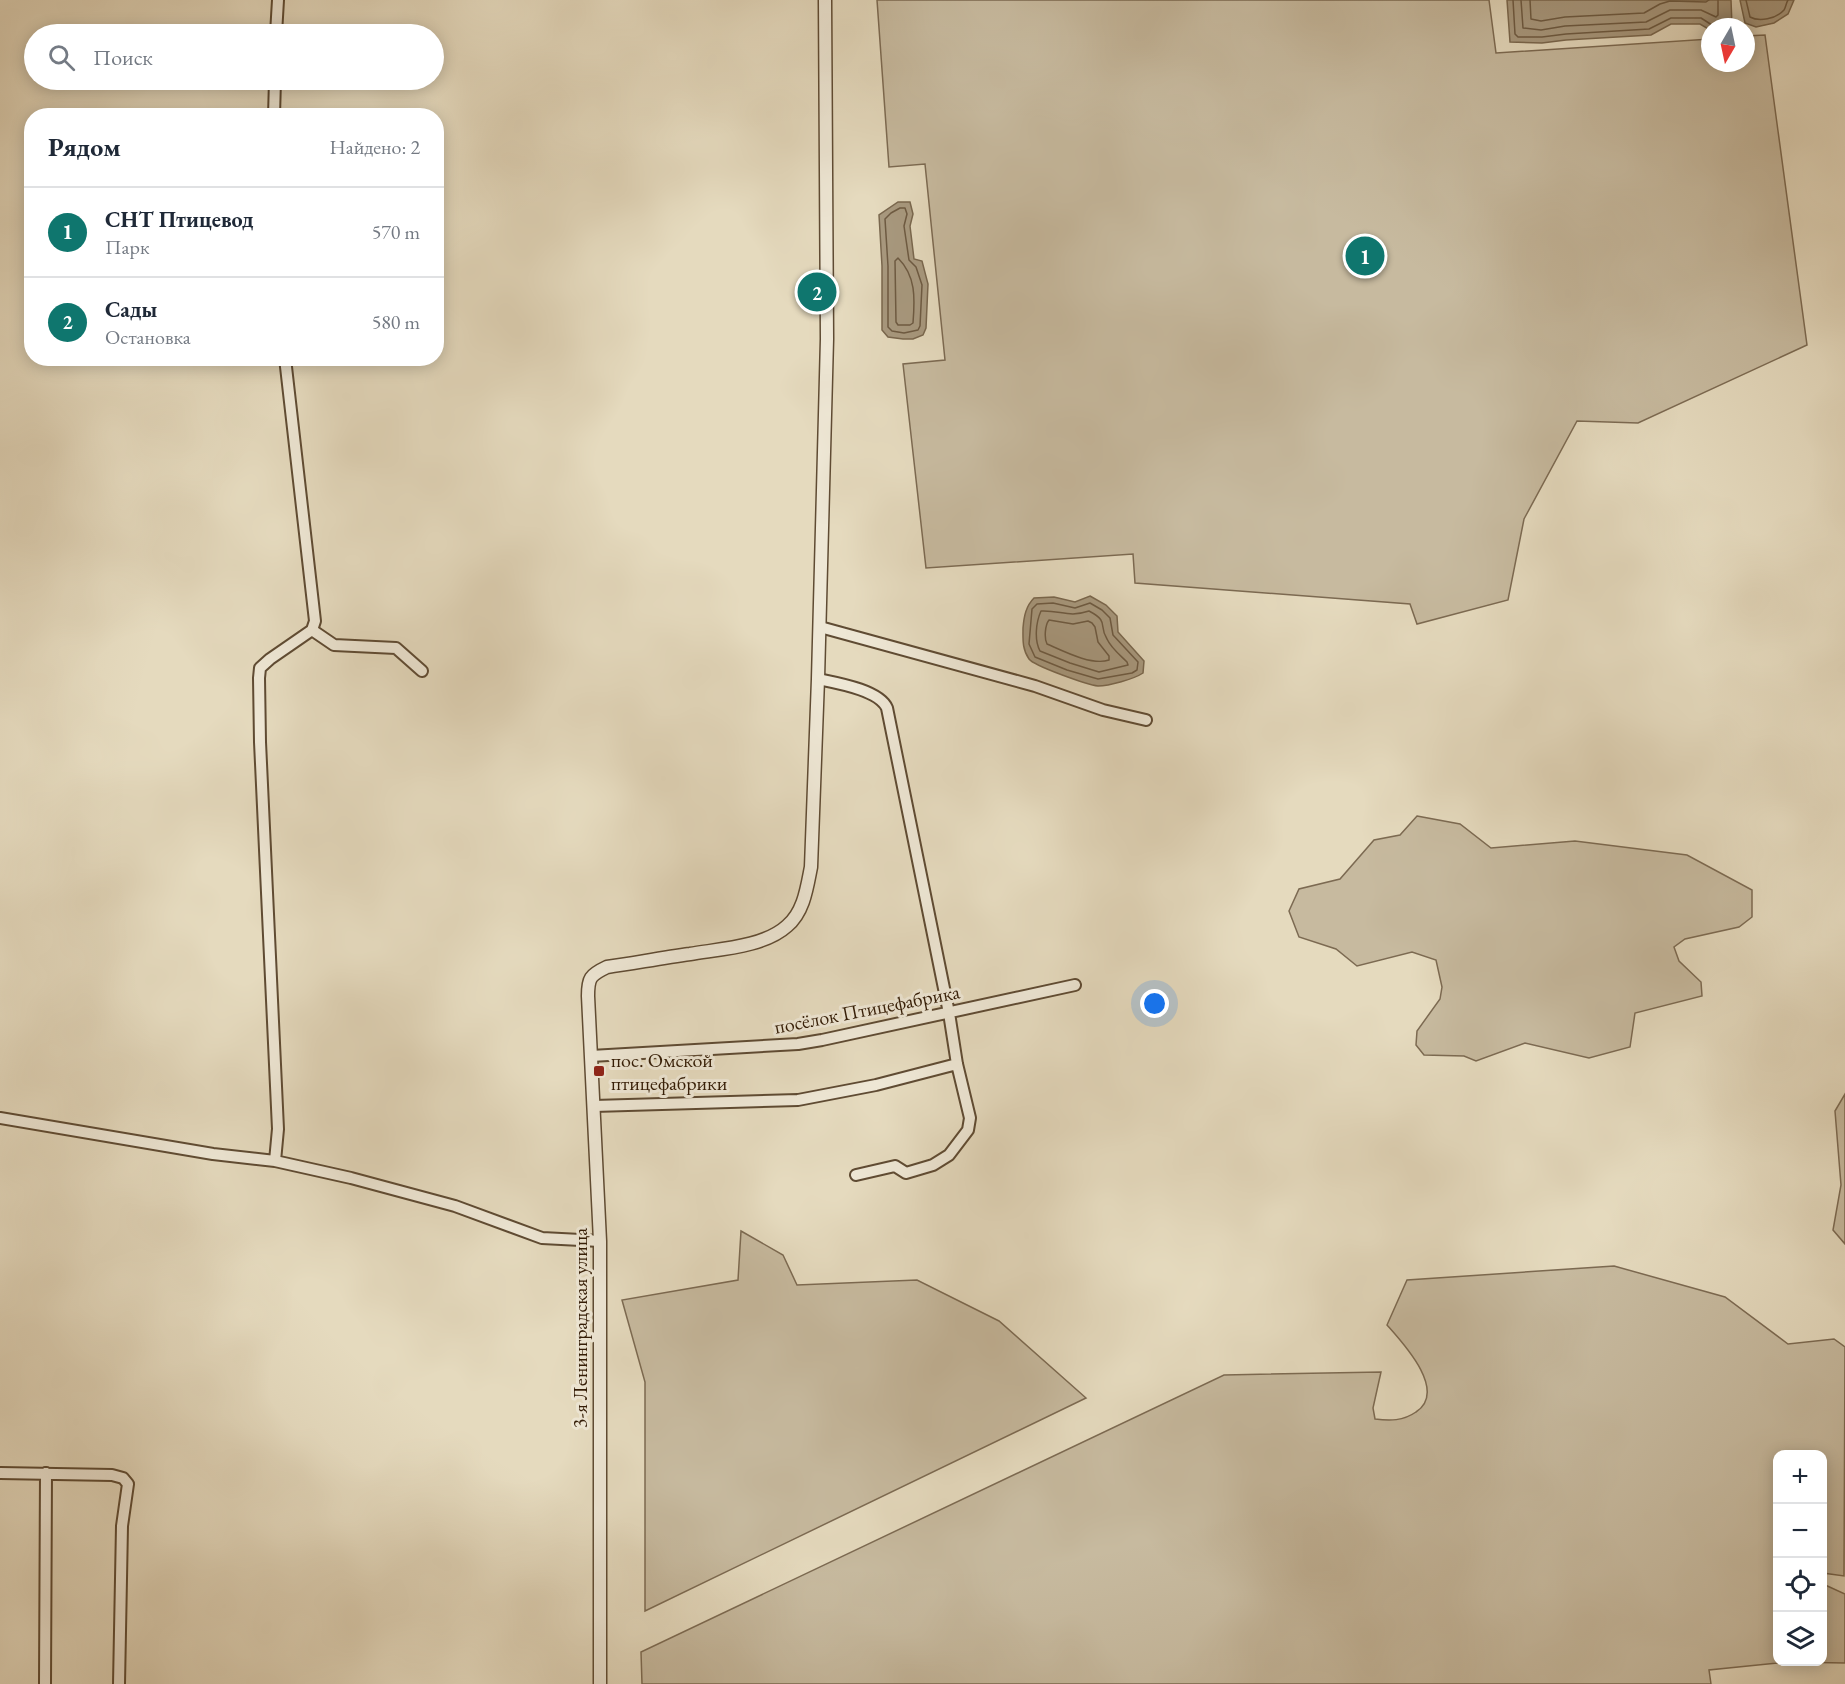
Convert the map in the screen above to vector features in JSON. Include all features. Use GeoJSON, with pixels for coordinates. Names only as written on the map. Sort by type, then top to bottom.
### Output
{"type":"FeatureCollection","features":[{"type":"Feature","properties":{"kind":"street"},"geometry":{"type":"LineString","coordinates":[[277,24],[278,0]]}},
{"type":"Feature","properties":{"kind":"street"},"geometry":{"type":"LineString","coordinates":[[825,0],[827,339],[818,679],[844,685],[879,698],[887,708],[949,1013],[957,1064],[970,1119],[968,1131],[949,1155],[933,1165],[906,1173],[895,1166],[856,1175]]}},
{"type":"Feature","properties":{"kind":"street"},"geometry":{"type":"LineString","coordinates":[[274,108],[275,90]]}},
{"type":"Feature","properties":{"kind":"street"},"geometry":{"type":"LineString","coordinates":[[275,1161],[278,1129],[258,678],[260,668],[312,630],[315,621],[286,366]]}},
{"type":"Feature","properties":{"kind":"street"},"geometry":{"type":"LineString","coordinates":[[820,627],[1035,686],[1103,710],[1146,720]]}},
{"type":"Feature","properties":{"kind":"street"},"geometry":{"type":"LineString","coordinates":[[312,630],[334,645],[396,648],[422,670]]}},
{"type":"Feature","properties":{"kind":"street","name":"3-я Ленинградская улица"},"geometry":{"type":"LineString","coordinates":[[600,1684],[600,1241],[588,982],[593,973],[607,967],[758,941],[788,926],[799,911],[806,893],[811,867],[818,679]]}},
{"type":"Feature","properties":{"kind":"street","name":"посёлок Птицефабрика"},"geometry":{"type":"LineString","coordinates":[[591,1056],[798,1044],[1075,985]]}},
{"type":"Feature","properties":{"kind":"street"},"geometry":{"type":"LineString","coordinates":[[594,1106],[798,1100],[876,1085],[957,1064]]}},
{"type":"Feature","properties":{"kind":"street"},"geometry":{"type":"LineString","coordinates":[[0,1118],[213,1154],[275,1161],[351,1178],[455,1206],[542,1238],[600,1241]]}},
{"type":"Feature","properties":{"kind":"street"},"geometry":{"type":"LineString","coordinates":[[0,1473],[112,1475],[123,1478],[128,1484],[122,1526],[119,1684]]}},
{"type":"Feature","properties":{"kind":"street"},"geometry":{"type":"LineString","coordinates":[[45,1473],[45,1684]]}},
{"type":"Feature","properties":{"kind":"shaded area"},"geometry":{"type":"Polygon","coordinates":[[[877,0],[1489,0],[1496,53],[1701,40],[1701,72],[1755,72],[1755,36],[1765,35],[1807,345],[1638,423],[1577,421],[1524,519],[1508,600],[1417,624],[1410,604],[1135,583],[1133,554],[926,568],[903,364],[945,360],[925,164],[889,167],[877,0]]]}},
{"type":"Feature","properties":{"kind":"shaded area"},"geometry":{"type":"Polygon","coordinates":[[[1417,816],[1460,824],[1491,848],[1575,841],[1687,855],[1752,890],[1752,917],[1739,927],[1685,939],[1674,947],[1679,961],[1701,982],[1702,996],[1635,1013],[1630,1047],[1589,1058],[1525,1043],[1476,1061],[1464,1056],[1424,1055],[1416,1045],[1417,1031],[1440,999],[1442,987],[1436,960],[1412,952],[1357,966],[1336,949],[1299,937],[1289,911],[1299,889],[1340,879],[1374,840],[1400,835],[1417,816]]]}},
{"type":"Feature","properties":{"kind":"shaded area"},"geometry":{"type":"Polygon","coordinates":[[[1845,1094],[1845,1244],[1833,1230],[1841,1185],[1835,1111],[1845,1094]]]}},
{"type":"Feature","properties":{"kind":"shaded area"},"geometry":{"type":"Polygon","coordinates":[[[741,1231],[783,1255],[797,1285],[917,1280],[999,1321],[1086,1398],[645,1611],[645,1382],[622,1300],[738,1280],[741,1231]]]}},
{"type":"Feature","properties":{"kind":"shaded area"},"geometry":{"type":"Polygon","coordinates":[[[1614,1266],[1725,1297],[1788,1344],[1834,1339],[1845,1347],[1844,1576],[1827,1574],[1827,1450],[1773,1450],[1773,1663],[1709,1670],[1711,1684],[642,1684],[641,1652],[1224,1375],[1381,1372],[1373,1408],[1375,1419],[1396,1420],[1411,1415],[1425,1403],[1427,1392],[1425,1380],[1412,1355],[1387,1325],[1407,1280],[1614,1266]]]}},
{"type":"Feature","properties":{"kind":"shaded area"},"geometry":{"type":"Polygon","coordinates":[[[1827,1586],[1845,1594],[1845,1663],[1827,1663],[1827,1586]]]}},
{"type":"Feature","properties":{"kind":"water"},"geometry":{"type":"Polygon","coordinates":[[[1507,0],[1731,0],[1732,18],[1701,18],[1701,25],[1671,24],[1651,35],[1542,43],[1510,42],[1507,0]]]}},
{"type":"Feature","properties":{"kind":"water"},"geometry":{"type":"Polygon","coordinates":[[[1740,0],[1794,0],[1788,14],[1774,23],[1756,27],[1755,18],[1744,18],[1740,0]]]}},
{"type":"Feature","properties":{"kind":"water"},"geometry":{"type":"Polygon","coordinates":[[[898,202],[910,202],[913,214],[910,226],[914,259],[922,261],[928,284],[926,328],[923,335],[913,339],[888,337],[882,330],[879,215],[898,202]]]}},
{"type":"Feature","properties":{"kind":"water"},"geometry":{"type":"Polygon","coordinates":[[[1090,596],[1106,605],[1117,616],[1118,632],[1144,661],[1143,673],[1121,682],[1098,686],[1050,670],[1029,659],[1024,648],[1023,628],[1026,612],[1034,598],[1054,597],[1075,602],[1090,596]]]}},
{"type":"Feature","properties":{"kind":"place","name":"СНТ Птицевод"},"geometry":{"type":"Point","coordinates":[1365,256]}},
{"type":"Feature","properties":{"kind":"place","name":"Сады"},"geometry":{"type":"Point","coordinates":[817,292]}},
{"type":"Feature","properties":{"kind":"place","name":"пос. Омской птицефабрики"},"geometry":{"type":"Point","coordinates":[599,1071]}}]}
